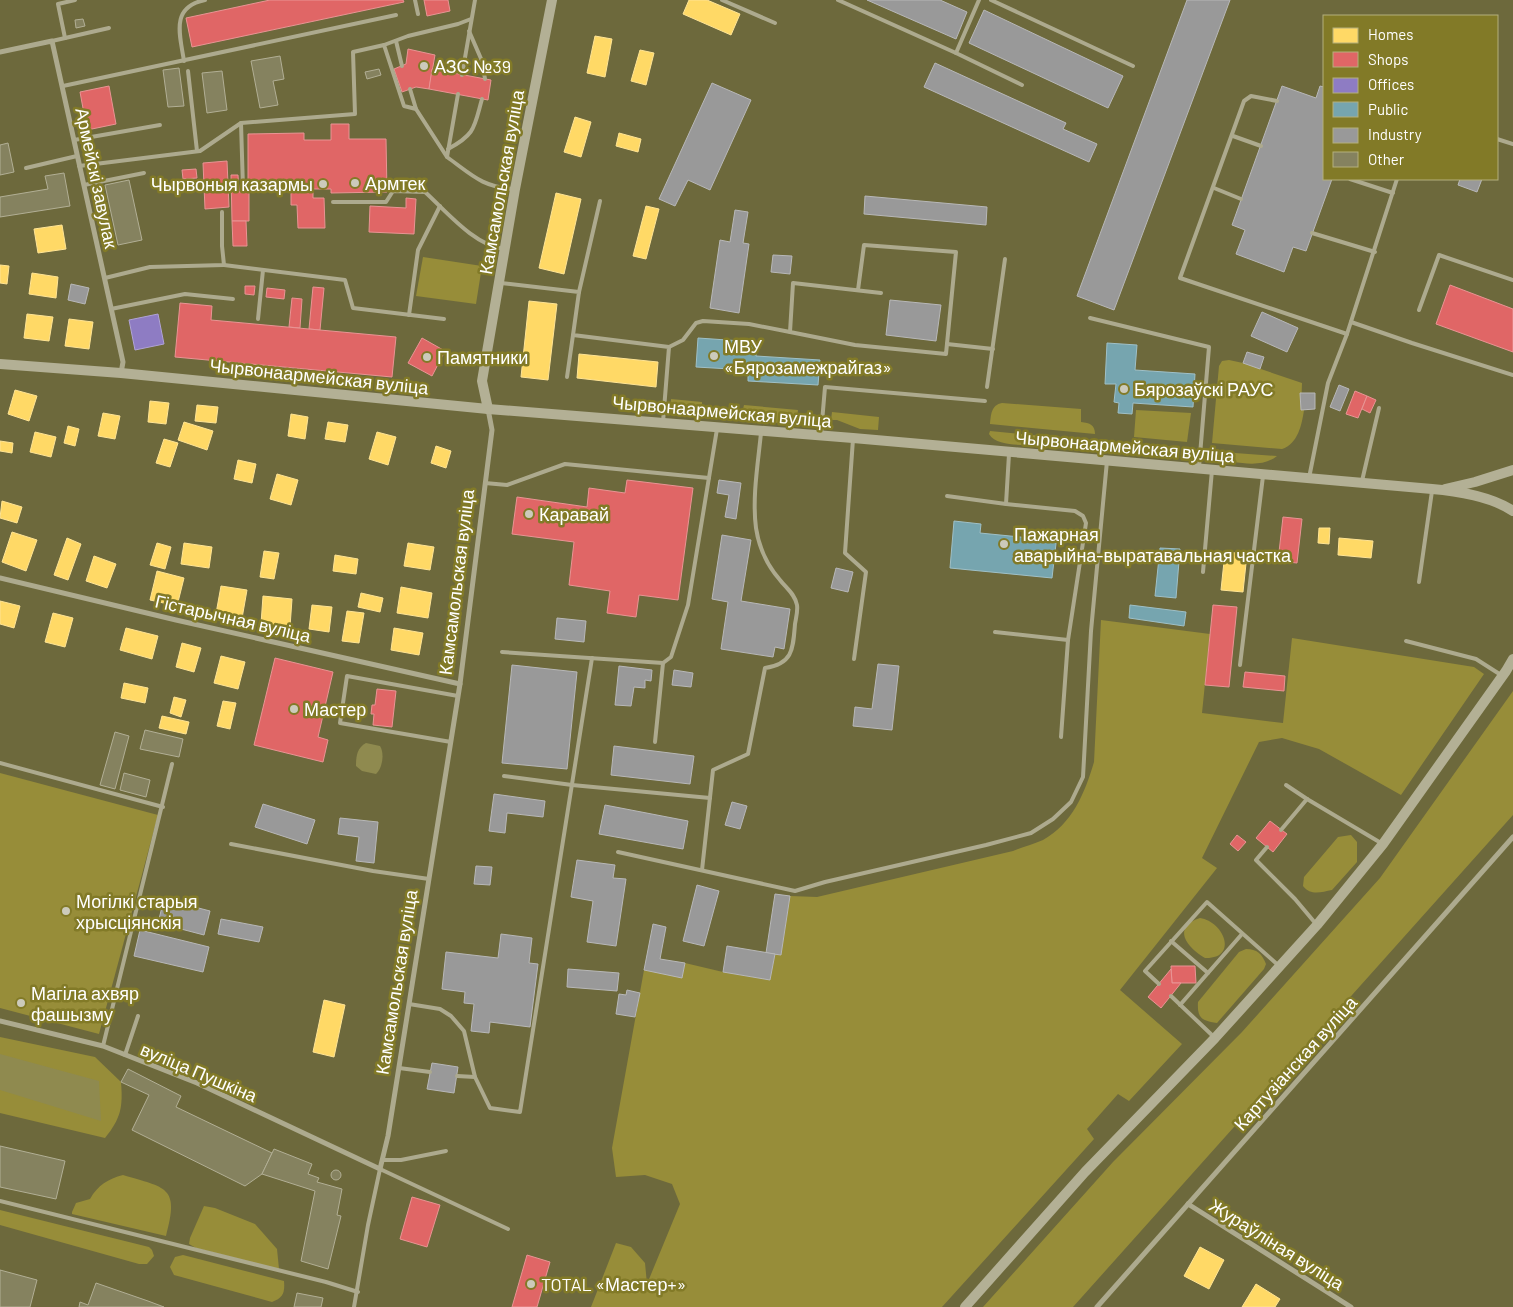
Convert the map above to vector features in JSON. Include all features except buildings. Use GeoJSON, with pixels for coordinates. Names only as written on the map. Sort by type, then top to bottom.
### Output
{"type":"FeatureCollection","features":[{"type":"Feature","properties":{"kind":"main road","name":"Камсамольская вуліца"},"geometry":{"type":"LineString","coordinates":[[488,409],[482,381],[515,189],[552,0]]}},
{"type":"Feature","properties":{"kind":"main road","name":"Чырвонаармейская вуліца"},"geometry":{"type":"LineString","coordinates":[[0,364],[121,373],[488,409],[762,430],[1437,489],[1492,500],[1503,504],[1513,511]]}},
{"type":"Feature","properties":{"kind":"main road","name":"Чырвонаармейская вуліца"},"geometry":{"type":"LineString","coordinates":[[1437,489],[1475,482],[1513,470]]}},
{"type":"Feature","properties":{"kind":"main road"},"geometry":{"type":"LineString","coordinates":[[965,1307],[1085,1172],[1215,1038],[1317,925],[1383,844],[1508,671],[1513,659]]}},
{"type":"Feature","properties":{"kind":"street"},"geometry":{"type":"LineString","coordinates":[[0,52],[52,41]]}},
{"type":"Feature","properties":{"kind":"street","name":"Армейскі завулак"},"geometry":{"type":"LineString","coordinates":[[52,41],[112,309],[123,362],[121,373]]}},
{"type":"Feature","properties":{"kind":"street","name":"Камсамольская вуліца"},"geometry":{"type":"LineString","coordinates":[[380,1169],[388,1136],[460,684],[492,430],[488,409]]}},
{"type":"Feature","properties":{"kind":"street","name":"Гістарычная вуліца"},"geometry":{"type":"LineString","coordinates":[[0,578],[460,684]]}},
{"type":"Feature","properties":{"kind":"street","name":"Картузіанская вуліца"},"geometry":{"type":"LineString","coordinates":[[1097,1307],[1513,837]]}},
{"type":"Feature","properties":{"kind":"street","name":"вуліца Пушкіна"},"geometry":{"type":"LineString","coordinates":[[0,1021],[103,1046],[197,1084],[380,1169]]}},
{"type":"Feature","properties":{"kind":"street","name":"Жураўліная вуліца"},"geometry":{"type":"LineString","coordinates":[[1188,1204],[1351,1307]]}},
{"type":"Feature","properties":{"kind":"lane"},"geometry":{"type":"LineString","coordinates":[[65,38],[58,4],[75,0]]}},
{"type":"Feature","properties":{"kind":"lane"},"geometry":{"type":"LineString","coordinates":[[184,61],[178,19],[183,11],[196,2],[205,0]]}},
{"type":"Feature","properties":{"kind":"lane"},"geometry":{"type":"LineString","coordinates":[[415,0],[418,14]]}},
{"type":"Feature","properties":{"kind":"lane"},"geometry":{"type":"LineString","coordinates":[[462,75],[475,0]]}},
{"type":"Feature","properties":{"kind":"lane"},"geometry":{"type":"LineString","coordinates":[[722,0],[775,23]]}},
{"type":"Feature","properties":{"kind":"lane"},"geometry":{"type":"LineString","coordinates":[[838,0],[1022,85]]}},
{"type":"Feature","properties":{"kind":"lane"},"geometry":{"type":"LineString","coordinates":[[956,53],[979,0]]}},
{"type":"Feature","properties":{"kind":"lane"},"geometry":{"type":"LineString","coordinates":[[991,0],[1133,66]]}},
{"type":"Feature","properties":{"kind":"lane"},"geometry":{"type":"LineString","coordinates":[[63,86],[396,15]]}},
{"type":"Feature","properties":{"kind":"lane"},"geometry":{"type":"LineString","coordinates":[[79,166],[197,151],[241,123],[355,114],[353,52],[384,45],[408,36],[471,19]]}},
{"type":"Feature","properties":{"kind":"lane"},"geometry":{"type":"LineString","coordinates":[[52,41],[109,28]]}},
{"type":"Feature","properties":{"kind":"lane"},"geometry":{"type":"LineString","coordinates":[[469,31],[485,70],[485,79]]}},
{"type":"Feature","properties":{"kind":"lane"},"geometry":{"type":"LineString","coordinates":[[396,41],[402,66]]}},
{"type":"Feature","properties":{"kind":"lane"},"geometry":{"type":"LineString","coordinates":[[384,45],[404,106],[416,109]]}},
{"type":"Feature","properties":{"kind":"lane"},"geometry":{"type":"LineString","coordinates":[[188,71],[197,151]]}},
{"type":"Feature","properties":{"kind":"lane"},"geometry":{"type":"LineString","coordinates":[[410,89],[416,109],[447,157],[484,184],[515,189]]}},
{"type":"Feature","properties":{"kind":"lane"},"geometry":{"type":"LineString","coordinates":[[447,157],[458,94]]}},
{"type":"Feature","properties":{"kind":"lane"},"geometry":{"type":"LineString","coordinates":[[1277,101],[1251,96],[1244,101],[1233,136],[1180,278],[1347,334]]}},
{"type":"Feature","properties":{"kind":"lane"},"geometry":{"type":"LineString","coordinates":[[448,149],[464,140],[473,131],[482,99]]}},
{"type":"Feature","properties":{"kind":"lane"},"geometry":{"type":"LineString","coordinates":[[241,123],[244,188],[281,187]]}},
{"type":"Feature","properties":{"kind":"lane"},"geometry":{"type":"LineString","coordinates":[[74,140],[160,124]]}},
{"type":"Feature","properties":{"kind":"lane"},"geometry":{"type":"LineString","coordinates":[[1233,136],[1261,146]]}},
{"type":"Feature","properties":{"kind":"lane"},"geometry":{"type":"LineString","coordinates":[[1498,139],[1513,144]]}},
{"type":"Feature","properties":{"kind":"lane"},"geometry":{"type":"LineString","coordinates":[[26,168],[77,156]]}},
{"type":"Feature","properties":{"kind":"lane"},"geometry":{"type":"LineString","coordinates":[[84,184],[144,173]]}},
{"type":"Feature","properties":{"kind":"lane"},"geometry":{"type":"LineString","coordinates":[[1353,180],[1393,193]]}},
{"type":"Feature","properties":{"kind":"lane"},"geometry":{"type":"LineString","coordinates":[[1309,478],[1328,383],[1375,252],[1397,180]]}},
{"type":"Feature","properties":{"kind":"lane"},"geometry":{"type":"LineString","coordinates":[[1214,188],[1241,200]]}},
{"type":"Feature","properties":{"kind":"lane"},"geometry":{"type":"LineString","coordinates":[[333,202],[386,202],[393,191],[425,192],[478,240],[504,249]]}},
{"type":"Feature","properties":{"kind":"lane"},"geometry":{"type":"LineString","coordinates":[[567,377],[580,292],[600,201]]}},
{"type":"Feature","properties":{"kind":"lane"},"geometry":{"type":"LineString","coordinates":[[409,315],[418,250],[440,206]]}},
{"type":"Feature","properties":{"kind":"lane"},"geometry":{"type":"LineString","coordinates":[[222,212],[224,265]]}},
{"type":"Feature","properties":{"kind":"lane"},"geometry":{"type":"LineString","coordinates":[[1312,233],[1375,252]]}},
{"type":"Feature","properties":{"kind":"lane"},"geometry":{"type":"LineString","coordinates":[[573,335],[669,347],[684,340],[696,323],[749,324],[855,346],[946,354],[956,252],[864,245],[858,290]]}},
{"type":"Feature","properties":{"kind":"lane"},"geometry":{"type":"LineString","coordinates":[[1419,310],[1439,255],[1513,280]]}},
{"type":"Feature","properties":{"kind":"lane"},"geometry":{"type":"LineString","coordinates":[[988,387],[1005,259]]}},
{"type":"Feature","properties":{"kind":"lane"},"geometry":{"type":"LineString","coordinates":[[105,278],[150,267],[224,265],[345,280],[354,308],[444,319]]}},
{"type":"Feature","properties":{"kind":"lane"},"geometry":{"type":"LineString","coordinates":[[258,319],[262,270]]}},
{"type":"Feature","properties":{"kind":"lane"},"geometry":{"type":"LineString","coordinates":[[499,282],[580,292]]}},
{"type":"Feature","properties":{"kind":"lane"},"geometry":{"type":"LineString","coordinates":[[790,332],[793,283],[881,293]]}},
{"type":"Feature","properties":{"kind":"lane"},"geometry":{"type":"LineString","coordinates":[[112,309],[185,294],[233,299]]}},
{"type":"Feature","properties":{"kind":"lane"},"geometry":{"type":"LineString","coordinates":[[1090,318],[1209,347],[1198,469]]}},
{"type":"Feature","properties":{"kind":"lane"},"geometry":{"type":"LineString","coordinates":[[1351,322],[1513,375]]}},
{"type":"Feature","properties":{"kind":"lane"},"geometry":{"type":"LineString","coordinates":[[947,344],[993,349]]}},
{"type":"Feature","properties":{"kind":"lane"},"geometry":{"type":"LineString","coordinates":[[663,422],[669,347]]}},
{"type":"Feature","properties":{"kind":"lane"},"geometry":{"type":"LineString","coordinates":[[820,435],[825,387],[986,401]]}},
{"type":"Feature","properties":{"kind":"lane"},"geometry":{"type":"LineString","coordinates":[[1361,483],[1379,408]]}},
{"type":"Feature","properties":{"kind":"lane"},"geometry":{"type":"LineString","coordinates":[[502,652],[663,663],[671,657],[688,605],[717,427]]}},
{"type":"Feature","properties":{"kind":"lane"},"geometry":{"type":"LineString","coordinates":[[702,870],[713,770],[748,754],[765,668],[777,666],[787,659],[793,648],[797,605],[791,591],[780,580],[764,558],[756,528],[756,472],[762,430]]}},
{"type":"Feature","properties":{"kind":"lane"},"geometry":{"type":"LineString","coordinates":[[853,438],[845,554],[866,572],[854,659]]}},
{"type":"Feature","properties":{"kind":"lane"},"geometry":{"type":"LineString","coordinates":[[1006,504],[1009,453]]}},
{"type":"Feature","properties":{"kind":"lane"},"geometry":{"type":"LineString","coordinates":[[618,852],[795,891],[825,882],[1031,833],[1053,819],[1071,802],[1083,777],[1092,631],[1107,461]]}},
{"type":"Feature","properties":{"kind":"lane"},"geometry":{"type":"LineString","coordinates":[[485,483],[507,485],[565,464],[709,478]]}},
{"type":"Feature","properties":{"kind":"lane"},"geometry":{"type":"LineString","coordinates":[[1203,572],[1212,470]]}},
{"type":"Feature","properties":{"kind":"lane"},"geometry":{"type":"LineString","coordinates":[[1240,665],[1263,474]]}},
{"type":"Feature","properties":{"kind":"lane"},"geometry":{"type":"LineString","coordinates":[[1419,582],[1437,489]]}},
{"type":"Feature","properties":{"kind":"lane"},"geometry":{"type":"LineString","coordinates":[[947,496],[1075,511],[1083,516],[1086,523],[1068,640],[1061,737]]}},
{"type":"Feature","properties":{"kind":"lane"},"geometry":{"type":"LineString","coordinates":[[994,632],[1068,640]]}},
{"type":"Feature","properties":{"kind":"lane"},"geometry":{"type":"LineString","coordinates":[[1406,641],[1476,659],[1508,671]]}},
{"type":"Feature","properties":{"kind":"lane"},"geometry":{"type":"LineString","coordinates":[[409,1004],[440,1009],[451,1016],[464,1031],[475,1077],[490,1108],[520,1112],[592,658]]}},
{"type":"Feature","properties":{"kind":"lane"},"geometry":{"type":"LineString","coordinates":[[655,742],[663,663]]}},
{"type":"Feature","properties":{"kind":"lane"},"geometry":{"type":"LineString","coordinates":[[451,742],[340,723],[347,676],[458,696]]}},
{"type":"Feature","properties":{"kind":"lane"},"geometry":{"type":"LineString","coordinates":[[0,763],[163,807]]}},
{"type":"Feature","properties":{"kind":"lane"},"geometry":{"type":"LineString","coordinates":[[103,1046],[172,764]]}},
{"type":"Feature","properties":{"kind":"lane"},"geometry":{"type":"LineString","coordinates":[[504,776],[572,785],[710,798]]}},
{"type":"Feature","properties":{"kind":"lane"},"geometry":{"type":"LineString","coordinates":[[1286,785],[1383,844]]}},
{"type":"Feature","properties":{"kind":"lane"},"geometry":{"type":"LineString","coordinates":[[1281,830],[1307,799]]}},
{"type":"Feature","properties":{"kind":"lane"},"geometry":{"type":"LineString","coordinates":[[231,844],[373,871],[429,879]]}},
{"type":"Feature","properties":{"kind":"lane"},"geometry":{"type":"LineString","coordinates":[[1267,847],[1256,860],[1295,898],[1317,925]]}},
{"type":"Feature","properties":{"kind":"lane"},"geometry":{"type":"LineString","coordinates":[[1159,984],[1145,971],[1207,902],[1280,966]]}},
{"type":"Feature","properties":{"kind":"lane"},"geometry":{"type":"LineString","coordinates":[[1180,1005],[1242,934]]}},
{"type":"Feature","properties":{"kind":"lane"},"geometry":{"type":"LineString","coordinates":[[1170,941],[1208,973]]}},
{"type":"Feature","properties":{"kind":"lane"},"geometry":{"type":"LineString","coordinates":[[1171,996],[1215,1038]]}},
{"type":"Feature","properties":{"kind":"lane"},"geometry":{"type":"LineString","coordinates":[[125,1055],[138,1016]]}},
{"type":"Feature","properties":{"kind":"lane"},"geometry":{"type":"LineString","coordinates":[[399,1068],[430,1072]]}},
{"type":"Feature","properties":{"kind":"lane"},"geometry":{"type":"LineString","coordinates":[[457,1076],[475,1077]]}},
{"type":"Feature","properties":{"kind":"lane"},"geometry":{"type":"LineString","coordinates":[[382,1160],[401,1160],[446,1151]]}},
{"type":"Feature","properties":{"kind":"lane"},"geometry":{"type":"LineString","coordinates":[[354,1307],[368,1224],[380,1169],[508,1230]]}},
{"type":"Feature","properties":{"kind":"lane"},"geometry":{"type":"LineString","coordinates":[[0,1201],[326,1282],[358,1292]]}},
{"type":"Feature","properties":{"kind":"shaded area"},"geometry":{"type":"Polygon","coordinates":[[[423,257],[482,266],[476,304],[416,296],[423,257]]]}},
{"type":"Feature","properties":{"kind":"shaded area"},"geometry":{"type":"Polygon","coordinates":[[[1229,360],[1302,383],[1301,409],[1304,410],[1298,433],[1292,443],[1282,449],[1212,443],[1219,366],[1222,361],[1229,360]]]}},
{"type":"Feature","properties":{"kind":"shaded area"},"geometry":{"type":"Polygon","coordinates":[[[671,399],[702,402],[702,404],[689,414],[675,413],[671,410],[671,399]]]}},
{"type":"Feature","properties":{"kind":"shaded area"},"geometry":{"type":"Polygon","coordinates":[[[1002,403],[1081,409],[1081,422],[1091,425],[1094,428],[1095,434],[990,424],[994,408],[1002,403]]]}},
{"type":"Feature","properties":{"kind":"shaded area"},"geometry":{"type":"Polygon","coordinates":[[[744,405],[798,410],[797,418],[778,423],[754,420],[743,409],[744,405]]]}},
{"type":"Feature","properties":{"kind":"shaded area"},"geometry":{"type":"Polygon","coordinates":[[[1136,410],[1191,413],[1187,442],[1134,437],[1136,410]]]}},
{"type":"Feature","properties":{"kind":"shaded area"},"geometry":{"type":"Polygon","coordinates":[[[832,412],[879,417],[878,430],[860,429],[837,420],[831,420],[832,412]]]}},
{"type":"Feature","properties":{"kind":"shaded area"},"geometry":{"type":"Polygon","coordinates":[[[990,431],[1043,436],[1035,446],[1010,444],[993,438],[989,434],[990,431]]]}},
{"type":"Feature","properties":{"kind":"shaded area"},"geometry":{"type":"Polygon","coordinates":[[[1131,444],[1177,447],[1176,456],[1138,454],[1131,444]]]}},
{"type":"Feature","properties":{"kind":"shaded area"},"geometry":{"type":"Polygon","coordinates":[[[1208,451],[1277,456],[1263,463],[1255,464],[1214,459],[1208,455],[1208,451]]]}},
{"type":"Feature","properties":{"kind":"shaded area"},"geometry":{"type":"Polygon","coordinates":[[[1101,620],[1210,634],[1202,713],[1283,723],[1292,638],[1474,667],[1484,674],[1401,795],[1319,749],[1282,738],[1259,742],[1202,858],[1217,868],[1120,990],[1182,1044],[1129,1101],[1118,1094],[1087,1129],[1094,1139],[942,1307],[591,1307],[616,1243],[631,1247],[645,1263],[647,1284],[680,1204],[672,1184],[645,1175],[616,1177],[612,1148],[644,970],[682,977],[685,963],[770,980],[775,954],[781,955],[790,896],[817,897],[1013,851],[1043,840],[1053,833],[1076,807],[1094,762],[1101,620]]]}},
{"type":"Feature","properties":{"kind":"shaded area"},"geometry":{"type":"Polygon","coordinates":[[[1513,691],[1513,815],[1073,1307],[983,1307],[1113,1162],[1242,1032],[1380,878],[1513,691]]]}},
{"type":"Feature","properties":{"kind":"shaded area"},"geometry":{"type":"Polygon","coordinates":[[[366,743],[380,746],[382,749],[382,761],[380,769],[376,774],[362,771],[356,766],[358,753],[366,743]]]}},
{"type":"Feature","properties":{"kind":"shaded area","name":"Могілкі старыя хрысціянскія"},"geometry":{"type":"Polygon","coordinates":[[[0,773],[158,815],[99,1034],[0,1008],[0,773]]]}},
{"type":"Feature","properties":{"kind":"shaded area"},"geometry":{"type":"Polygon","coordinates":[[[1351,835],[1357,842],[1357,862],[1332,890],[1313,892],[1306,889],[1303,886],[1304,877],[1338,837],[1351,835]]]}},
{"type":"Feature","properties":{"kind":"shaded area"},"geometry":{"type":"Polygon","coordinates":[[[1200,918],[1216,926],[1224,940],[1225,947],[1222,953],[1215,957],[1205,958],[1198,954],[1185,938],[1184,932],[1186,927],[1191,922],[1200,918]]]}},
{"type":"Feature","properties":{"kind":"shaded area"},"geometry":{"type":"Polygon","coordinates":[[[1246,949],[1256,951],[1263,957],[1266,964],[1264,969],[1217,1023],[1207,1021],[1199,1015],[1198,1002],[1239,952],[1246,949]]]}},
{"type":"Feature","properties":{"kind":"shaded area"},"geometry":{"type":"Polygon","coordinates":[[[0,1037],[95,1057],[121,1082],[122,1098],[120,1112],[115,1124],[105,1138],[0,1113],[0,1037]]]}},
{"type":"Feature","properties":{"kind":"shaded area"},"geometry":{"type":"Polygon","coordinates":[[[0,1054],[99,1081],[101,1121],[0,1090],[0,1054]]]}},
{"type":"Feature","properties":{"kind":"shaded area"},"geometry":{"type":"Polygon","coordinates":[[[123,1175],[150,1183],[166,1192],[170,1198],[171,1207],[166,1236],[72,1214],[76,1203],[90,1199],[104,1183],[123,1175]]]}},
{"type":"Feature","properties":{"kind":"shaded area"},"geometry":{"type":"Polygon","coordinates":[[[204,1206],[215,1208],[255,1224],[277,1249],[279,1269],[196,1248],[189,1244],[204,1206]]]}},
{"type":"Feature","properties":{"kind":"shaded area"},"geometry":{"type":"Polygon","coordinates":[[[0,1210],[149,1247],[154,1256],[147,1264],[139,1264],[0,1225],[0,1210]]]}},
{"type":"Feature","properties":{"kind":"shaded area"},"geometry":{"type":"Polygon","coordinates":[[[183,1255],[284,1281],[284,1292],[279,1299],[272,1302],[174,1275],[170,1267],[175,1257],[183,1255]]]}},
{"type":"Feature","properties":{"kind":"place","name":"АЗС №39"},"geometry":{"type":"Point","coordinates":[424,66]}},
{"type":"Feature","properties":{"kind":"place","name":"Армтек"},"geometry":{"type":"Point","coordinates":[355,183]}},
{"type":"Feature","properties":{"kind":"place","name":"Чырвоныя казармы"},"geometry":{"type":"Point","coordinates":[323,184]}},
{"type":"Feature","properties":{"kind":"place","name":"МВУ «Бярозамежрайгаз»"},"geometry":{"type":"Point","coordinates":[714,356]}},
{"type":"Feature","properties":{"kind":"place","name":"Памятники"},"geometry":{"type":"Point","coordinates":[427,357]}},
{"type":"Feature","properties":{"kind":"place","name":"Бярозаўскі РАУС"},"geometry":{"type":"Point","coordinates":[1124,389]}},
{"type":"Feature","properties":{"kind":"place","name":"Каравай"},"geometry":{"type":"Point","coordinates":[529,514]}},
{"type":"Feature","properties":{"kind":"place","name":"Пажарная аварыйна-выратавальная частка"},"geometry":{"type":"Point","coordinates":[1004,544]}},
{"type":"Feature","properties":{"kind":"place","name":"Мастер"},"geometry":{"type":"Point","coordinates":[294,709]}},
{"type":"Feature","properties":{"kind":"place","name":"Могілкі старыя хрысціянскія"},"geometry":{"type":"Point","coordinates":[66,911]}},
{"type":"Feature","properties":{"kind":"place","name":"Магіла ахвяр фашызму"},"geometry":{"type":"Point","coordinates":[21,1003]}},
{"type":"Feature","properties":{"kind":"place","name":"TOTAL «Мастер+»"},"geometry":{"type":"Point","coordinates":[531,1284]}}]}
